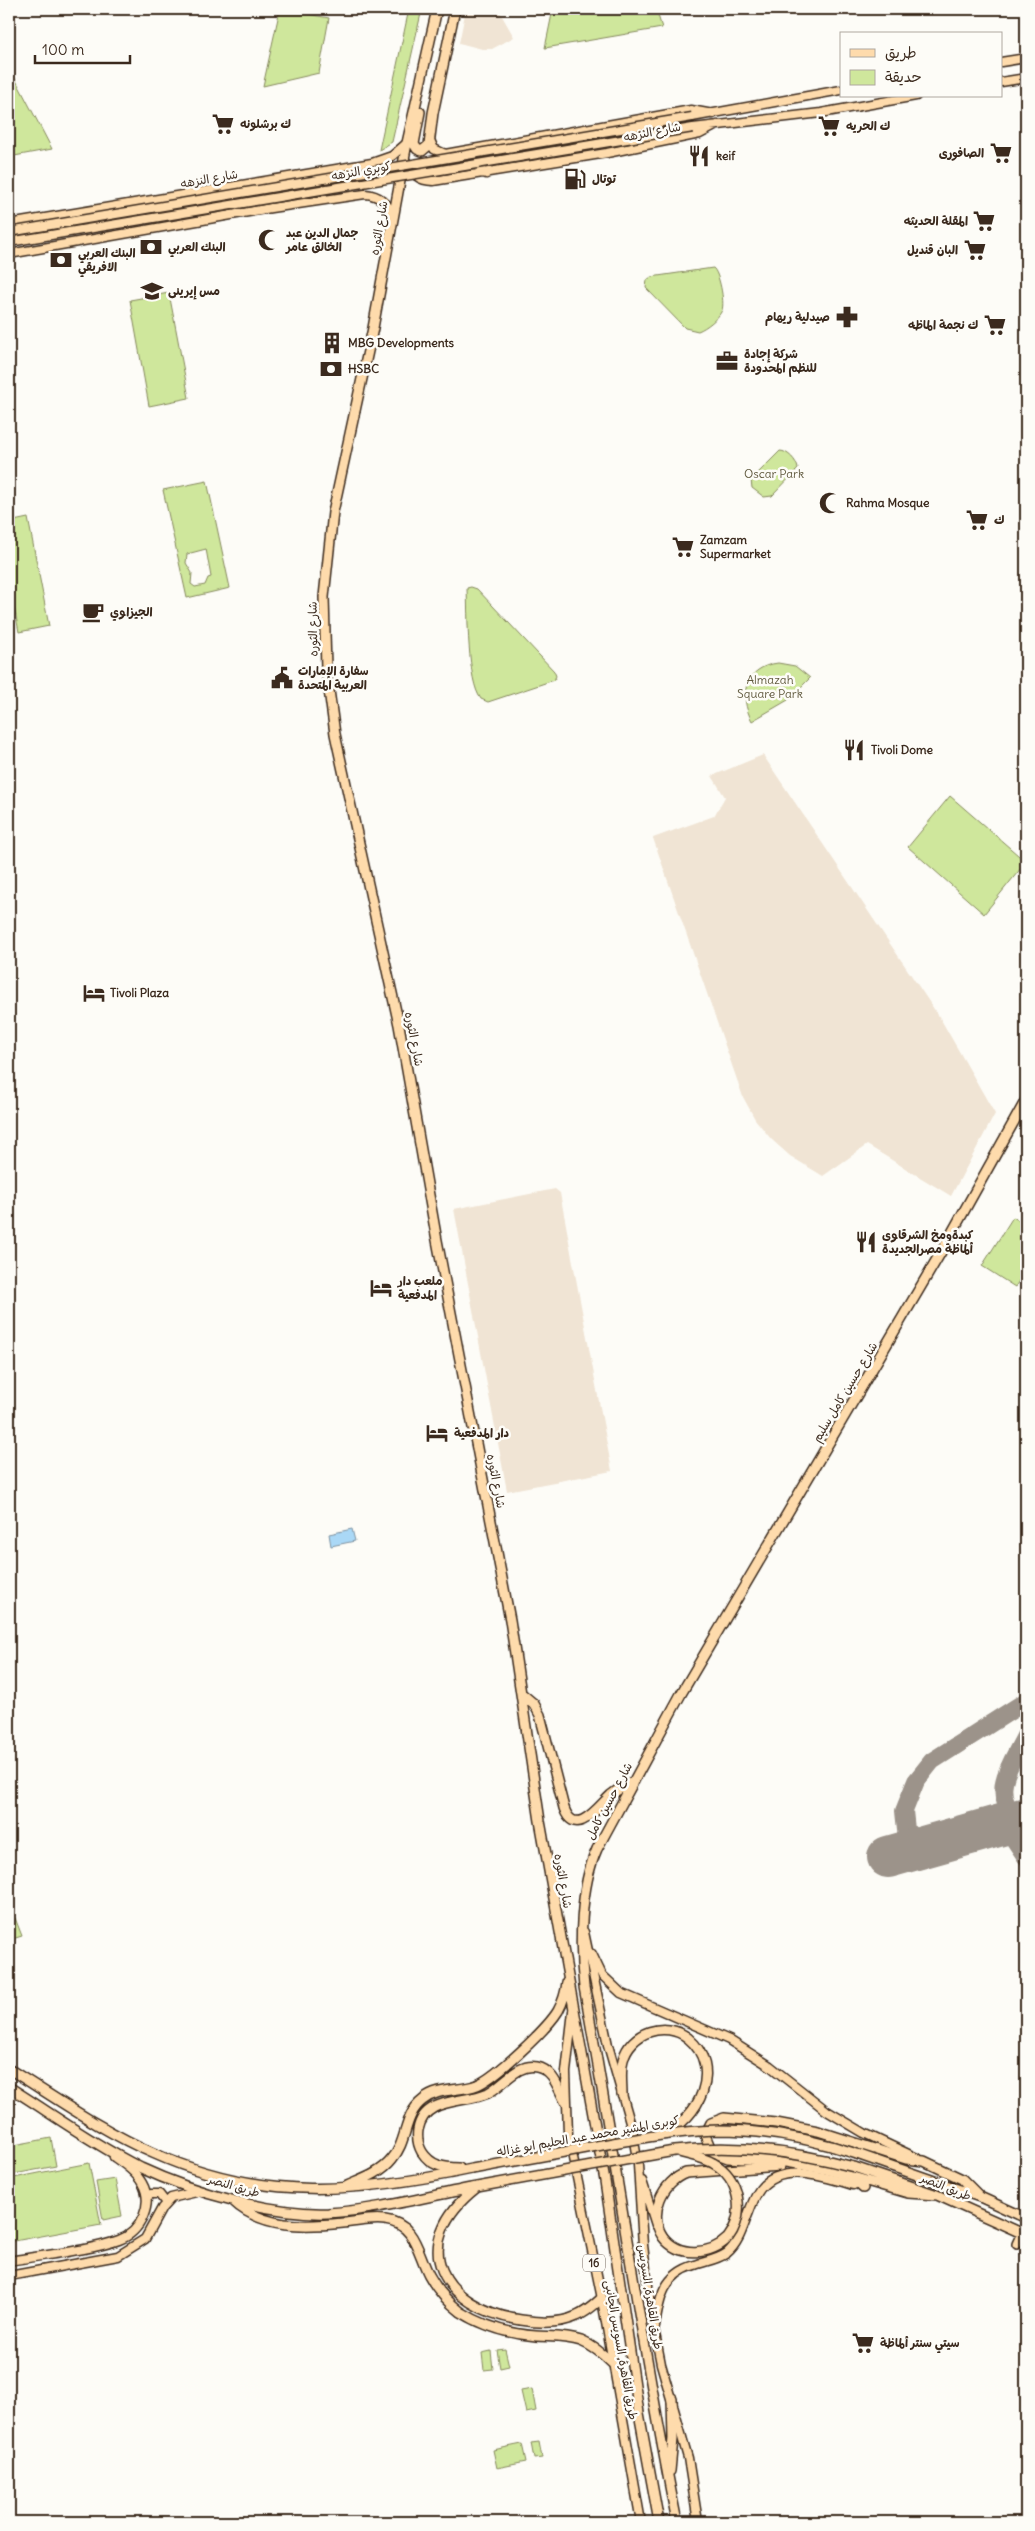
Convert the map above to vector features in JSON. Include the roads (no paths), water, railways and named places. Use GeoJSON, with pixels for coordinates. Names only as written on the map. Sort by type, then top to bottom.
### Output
{"type":"FeatureCollection","features":[{"type":"Feature","properties":{"kind":"highway","name":"شارع الثوره"},"geometry":{"type":"LineString","coordinates":[[438,9],[407,143],[373,328],[331,526],[324,597],[326,668],[337,742],[399,1025],[436,1235],[510,1620],[540,1821],[605,2181],[639,2413],[659,2522]]}},
{"type":"Feature","properties":{"kind":"highway"},"geometry":{"type":"LineString","coordinates":[[417,100],[420,112],[416,148],[425,150],[430,139],[455,9]]}},
{"type":"Feature","properties":{"kind":"highway","name":"شارع حسين كامل سليم"},"geometry":{"type":"LineString","coordinates":[[681,1694],[944,1247],[1026,1100]]}},
{"type":"Feature","properties":{"kind":"highway"},"geometry":{"type":"LineString","coordinates":[[521,1693],[534,1704],[540,1715],[564,1808],[570,1817],[578,1821],[588,1819],[612,1795],[634,1781]]}},
{"type":"Feature","properties":{"kind":"highway","name":"شارع حسين كامل"},"geometry":{"type":"LineString","coordinates":[[583,1927],[585,1890],[592,1861],[681,1694]]}},
{"type":"Feature","properties":{"kind":"highway","name":"طريق القاهرة, السويس"},"geometry":{"type":"LineString","coordinates":[[583,1927],[582,1976],[677,2522]]}},
{"type":"Feature","properties":{"kind":"highway"},"geometry":{"type":"LineString","coordinates":[[341,2189],[376,2173],[392,2160],[402,2142],[410,2115],[424,2099],[443,2090],[464,2088],[483,2082],[494,2075],[539,2032],[554,2016],[561,2005],[565,1992],[567,1972]]}},
{"type":"Feature","properties":{"kind":"highway"},"geometry":{"type":"LineString","coordinates":[[622,2094],[621,2070],[625,2052],[632,2042],[647,2032],[672,2030],[688,2038],[699,2053],[705,2071],[703,2094],[696,2107],[681,2124],[661,2134]]}},
{"type":"Feature","properties":{"kind":"highway"},"geometry":{"type":"LineString","coordinates":[[472,2168],[439,2166],[430,2161],[423,2153],[418,2143],[418,2132],[420,2121],[431,2109],[440,2104],[482,2096],[500,2086],[517,2070],[529,2066],[542,2068],[549,2073],[565,2101]]}},
{"type":"Feature","properties":{"kind":"highway","name":"طريق النصر"},"geometry":{"type":"LineString","coordinates":[[9,2069],[99,2126],[177,2163],[226,2178],[294,2189],[341,2189],[403,2182],[472,2168]]}},
{"type":"Feature","properties":{"kind":"highway","name":"طريق النصر"},"geometry":{"type":"LineString","coordinates":[[9,2087],[142,2168],[206,2191],[287,2211],[326,2213],[362,2209],[477,2187]]}},
{"type":"Feature","properties":{"kind":"highway"},"geometry":{"type":"LineString","coordinates":[[852,2171],[773,2161],[735,2160],[712,2152],[705,2135],[711,2123],[724,2118],[818,2131],[906,2159],[924,2161],[962,2179],[980,2197]]}},
{"type":"Feature","properties":{"kind":"highway","name":"كوبرى المشير محمد عبد الحليم ابو غزاله"},"geometry":{"type":"LineString","coordinates":[[472,2168],[661,2134],[701,2131],[760,2132],[818,2142],[856,2154]]}},
{"type":"Feature","properties":{"kind":"highway"},"geometry":{"type":"LineString","coordinates":[[602,2298],[585,2312],[572,2318],[537,2322],[496,2314],[458,2293],[442,2270],[438,2255],[438,2240],[450,2213],[477,2187],[674,2151],[720,2148],[766,2150],[811,2156],[852,2171],[863,2188]]}},
{"type":"Feature","properties":{"kind":"highway"},"geometry":{"type":"LineString","coordinates":[[674,2151],[709,2161],[720,2167],[732,2181],[737,2192],[739,2210],[734,2228],[728,2238],[713,2249],[696,2252],[678,2248],[662,2235],[658,2212],[662,2194],[668,2184],[681,2175],[692,2172],[801,2165]]}},
{"type":"Feature","properties":{"kind":"highway","name":"طريق النصر"},"geometry":{"type":"LineString","coordinates":[[856,2154],[980,2197],[1026,2218]]}},
{"type":"Feature","properties":{"kind":"highway","name":"طريق النصر"},"geometry":{"type":"LineString","coordinates":[[852,2171],[937,2195],[1024,2234]]}},
{"type":"Feature","properties":{"kind":"highway"},"geometry":{"type":"LineString","coordinates":[[230,2198],[254,2216],[286,2224],[325,2225],[384,2220],[400,2225],[412,2235],[435,2285],[462,2312],[479,2322],[508,2331],[574,2339],[595,2348],[612,2363]]}},
{"type":"Feature","properties":{"kind":"highway"},"geometry":{"type":"LineString","coordinates":[[1017,2244],[1024,2234]]}},
{"type":"Feature","properties":{"kind":"highway"},"geometry":{"type":"LineString","coordinates":[[668,2478],[673,2438],[672,2398]]}},
{"type":"Feature","properties":{"kind":"main road"},"geometry":{"type":"LineString","coordinates":[[1002,62],[1026,58]]}},
{"type":"Feature","properties":{"kind":"main road"},"geometry":{"type":"LineString","coordinates":[[1002,82],[1026,78]]}},
{"type":"Feature","properties":{"kind":"main road","name":"شارع النزهه"},"geometry":{"type":"LineString","coordinates":[[430,139],[434,149],[443,154],[691,110],[713,114],[840,90]]}},
{"type":"Feature","properties":{"kind":"main road","name":"شارع النزهه"},"geometry":{"type":"LineString","coordinates":[[405,155],[410,171],[420,180],[433,181],[486,174],[700,134],[717,125],[821,113],[905,98]]}},
{"type":"Feature","properties":{"kind":"main road","name":"كوبري النزهه"},"geometry":{"type":"LineString","coordinates":[[9,232],[713,114]]}},
{"type":"Feature","properties":{"kind":"main road","name":"كوبري النزهه"},"geometry":{"type":"LineString","coordinates":[[9,242],[617,139],[717,125]]}},
{"type":"Feature","properties":{"kind":"main road","name":"شارع النزهه"},"geometry":{"type":"LineString","coordinates":[[9,224],[380,161],[395,154],[407,143]]}},
{"type":"Feature","properties":{"kind":"main road"},"geometry":{"type":"LineString","coordinates":[[482,147],[476,154],[476,162],[478,168],[486,174]]}},
{"type":"Feature","properties":{"kind":"main road"},"geometry":{"type":"LineString","coordinates":[[325,171],[331,187],[328,200]]}},
{"type":"Feature","properties":{"kind":"main road"},"geometry":{"type":"LineString","coordinates":[[9,254],[365,194],[374,195],[385,202],[393,218]]}},
{"type":"Feature","properties":{"kind":"main road"},"geometry":{"type":"LineString","coordinates":[[583,1927],[608,2045],[622,2094],[638,2164],[653,2217],[662,2235]]}},
{"type":"Feature","properties":{"kind":"main road"},"geometry":{"type":"LineString","coordinates":[[587,1946],[602,1975],[621,1993],[729,2040],[770,2066],[811,2100],[838,2118],[924,2161]]}},
{"type":"Feature","properties":{"kind":"main road","name":"طريق القاهرة, السويس الجانبى"},"geometry":{"type":"LineString","coordinates":[[574,2004],[569,2037],[565,2101],[568,2134],[602,2298],[641,2522]]}},
{"type":"Feature","properties":{"kind":"main road"},"geometry":{"type":"LineString","coordinates":[[9,2261],[120,2239],[137,2227],[144,2213],[147,2197],[138,2177],[95,2141]]}},
{"type":"Feature","properties":{"kind":"main road"},"geometry":{"type":"LineString","coordinates":[[638,2164],[644,2262],[654,2334],[691,2472],[698,2522]]}},
{"type":"Feature","properties":{"kind":"main road"},"geometry":{"type":"LineString","coordinates":[[654,2334],[659,2302],[668,2281],[679,2271],[718,2258],[734,2246],[742,2232],[756,2194],[769,2181],[785,2175],[801,2174],[853,2185]]}},
{"type":"Feature","properties":{"kind":"main road"},"geometry":{"type":"LineString","coordinates":[[9,2276],[125,2253],[145,2239],[166,2203],[182,2194],[206,2191]]}},
{"type":"Feature","properties":{"kind":"main road"},"geometry":{"type":"LineString","coordinates":[[147,2197],[151,2194],[159,2194],[166,2203]]}},
{"type":"Feature","properties":{"kind":"water"},"geometry":{"type":"Polygon","coordinates":[[[352,1529],[355,1541],[331,1546],[329,1534],[352,1529]]]}},
{"type":"Feature","properties":{"kind":"place","name":"ك برشلونه"},"geometry":{"type":"Point","coordinates":[223,124]}},
{"type":"Feature","properties":{"kind":"place","name":"ك الحريه"},"geometry":{"type":"Point","coordinates":[829,126]}},
{"type":"Feature","properties":{"kind":"place","name":"الصافورى"},"geometry":{"type":"Point","coordinates":[1001,153]}},
{"type":"Feature","properties":{"kind":"place","name":"keif"},"geometry":{"type":"Point","coordinates":[699,156]}},
{"type":"Feature","properties":{"kind":"place","name":"توتال"},"geometry":{"type":"Point","coordinates":[575,179]}},
{"type":"Feature","properties":{"kind":"place","name":"المقلة الحديثه"},"geometry":{"type":"Point","coordinates":[984,221]}},
{"type":"Feature","properties":{"kind":"place","name":"جمال الدين عبد الخالق عامر"},"geometry":{"type":"Point","coordinates":[269,240]}},
{"type":"Feature","properties":{"kind":"place","name":"البنك العربي"},"geometry":{"type":"Point","coordinates":[151,247]}},
{"type":"Feature","properties":{"kind":"place","name":"البان قنديل"},"geometry":{"type":"Point","coordinates":[975,250]}},
{"type":"Feature","properties":{"kind":"place","name":"البنك العربي الافريقي"},"geometry":{"type":"Point","coordinates":[61,260]}},
{"type":"Feature","properties":{"kind":"place","name":"مس إيرينى"},"geometry":{"type":"Point","coordinates":[152,291]}},
{"type":"Feature","properties":{"kind":"place","name":"صيدلية ريهام"},"geometry":{"type":"Point","coordinates":[847,317]}},
{"type":"Feature","properties":{"kind":"place","name":"ك نجمة الماظه"},"geometry":{"type":"Point","coordinates":[995,325]}},
{"type":"Feature","properties":{"kind":"place","name":"MBG Developments"},"geometry":{"type":"Point","coordinates":[332,343]}},
{"type":"Feature","properties":{"kind":"place","name":"شركة إجادة للنظم المحدودة"},"geometry":{"type":"Point","coordinates":[727,361]}},
{"type":"Feature","properties":{"kind":"place","name":"HSBC"},"geometry":{"type":"Point","coordinates":[331,369]}},
{"type":"Feature","properties":{"kind":"place","name":"Rahma Mosque"},"geometry":{"type":"Point","coordinates":[830,503]}},
{"type":"Feature","properties":{"kind":"place","name":"ك"},"geometry":{"type":"Point","coordinates":[977,520]}},
{"type":"Feature","properties":{"kind":"place","name":"Zamzam Supermarket"},"geometry":{"type":"Point","coordinates":[683,547]}},
{"type":"Feature","properties":{"kind":"place","name":"الجيزاوي"},"geometry":{"type":"Point","coordinates":[93,612]}},
{"type":"Feature","properties":{"kind":"place","name":"سفارة الإمارات العربية المتحدة"},"geometry":{"type":"Point","coordinates":[282,678]}},
{"type":"Feature","properties":{"kind":"place","name":"Tivoli Dome"},"geometry":{"type":"Point","coordinates":[854,750]}},
{"type":"Feature","properties":{"kind":"place","name":"Tivoli Plaza"},"geometry":{"type":"Point","coordinates":[94,993]}},
{"type":"Feature","properties":{"kind":"place","name":"كبدةومخ الشرقاوي ألماظة مصرالجديدة"},"geometry":{"type":"Point","coordinates":[866,1242]}},
{"type":"Feature","properties":{"kind":"place","name":"ملعب دار المدفعية"},"geometry":{"type":"Point","coordinates":[381,1288]}},
{"type":"Feature","properties":{"kind":"place","name":"دار المدفعية"},"geometry":{"type":"Point","coordinates":[437,1433]}},
{"type":"Feature","properties":{"kind":"place","name":"سيتي سنتر ألماظة"},"geometry":{"type":"Point","coordinates":[863,2343]}},
{"type":"Feature","properties":{"kind":"park label","name":"Oscar Park"},"geometry":{"type":"Point","coordinates":[774,474]}},
{"type":"Feature","properties":{"kind":"park label","name":"Almazah Square Park"},"geometry":{"type":"Point","coordinates":[770,687]}}]}
